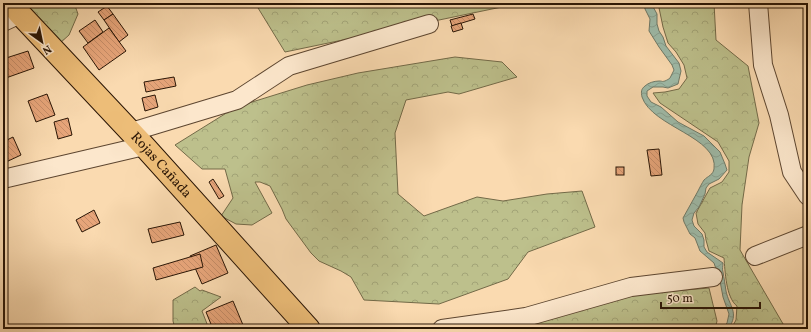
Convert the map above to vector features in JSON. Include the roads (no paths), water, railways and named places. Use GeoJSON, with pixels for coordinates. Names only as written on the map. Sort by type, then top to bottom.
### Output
{"type":"FeatureCollection","features":[{"type":"Feature","properties":{"kind":"main road","name":"Rojas Cañada"},"geometry":{"type":"LineString","coordinates":[[11,13],[138,139],[309,329]]}},
{"type":"Feature","properties":{"kind":"street"},"geometry":{"type":"LineString","coordinates":[[758,3],[763,65],[779,115],[792,172],[808,196]]}},
{"type":"Feature","properties":{"kind":"street"},"geometry":{"type":"LineString","coordinates":[[3,179],[138,139],[237,100],[289,66],[429,24]]}},
{"type":"Feature","properties":{"kind":"street"},"geometry":{"type":"LineString","coordinates":[[755,256],[808,235]]}},
{"type":"Feature","properties":{"kind":"street"},"geometry":{"type":"LineString","coordinates":[[442,329],[526,317],[631,287],[713,277]]}},
{"type":"Feature","properties":{"kind":"water"},"geometry":{"type":"Polygon","coordinates":[[[644,3],[651,3],[657,14],[659,31],[666,46],[679,63],[681,71],[678,84],[668,88],[653,87],[647,91],[647,96],[651,102],[661,107],[678,122],[704,136],[720,152],[727,170],[719,179],[709,184],[706,188],[705,194],[699,207],[694,213],[692,220],[694,226],[702,234],[704,247],[707,252],[723,263],[727,296],[733,310],[733,318],[728,329],[722,329],[727,323],[729,314],[714,263],[700,251],[695,238],[690,234],[683,218],[704,180],[714,169],[713,158],[706,148],[696,140],[670,125],[658,116],[648,107],[642,97],[642,89],[646,85],[653,82],[667,80],[670,78],[674,70],[649,31],[650,19],[644,3]]]}}]}
